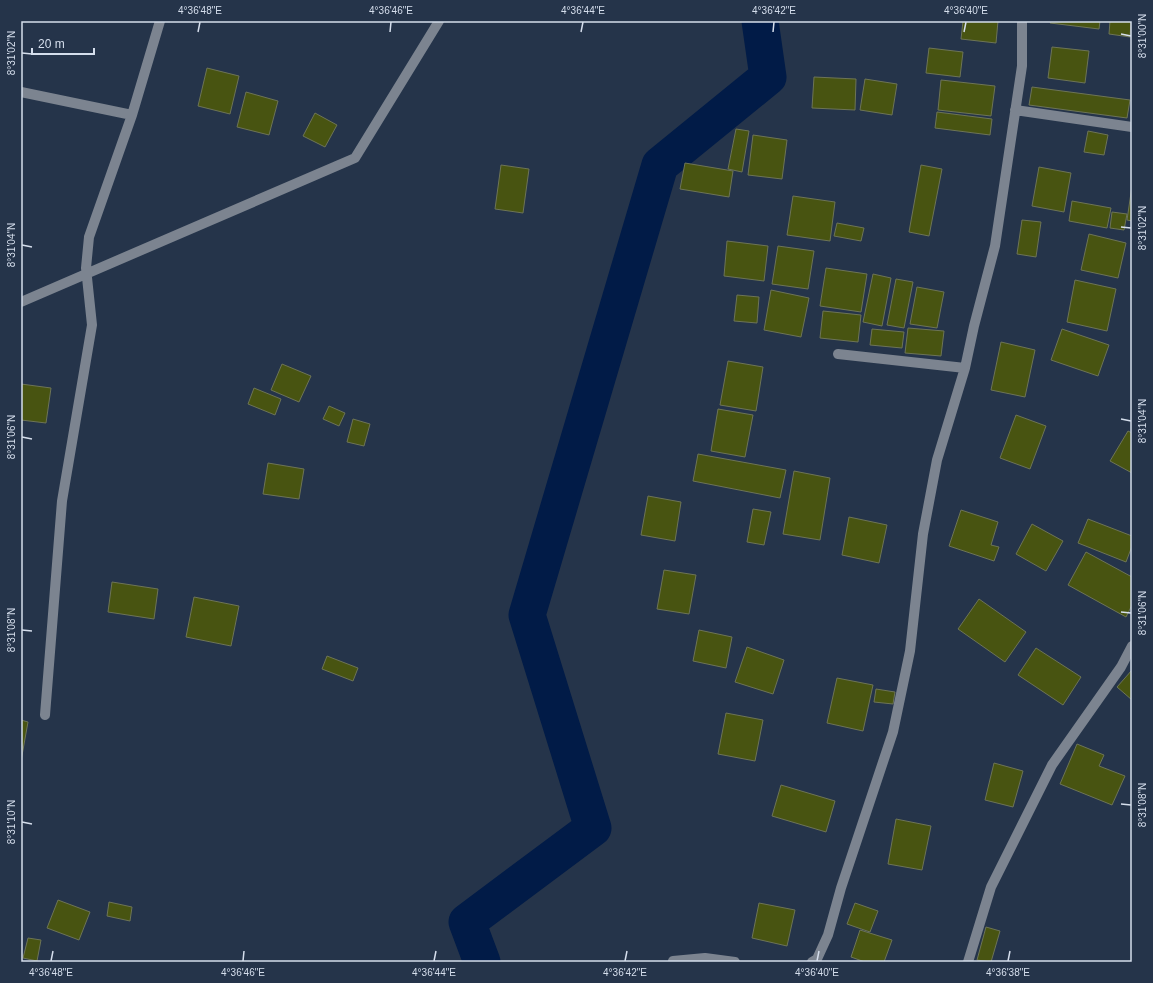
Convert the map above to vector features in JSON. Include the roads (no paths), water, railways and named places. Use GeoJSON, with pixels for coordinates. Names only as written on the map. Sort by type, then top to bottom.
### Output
{"type":"FeatureCollection","features":[{"type":"Feature","properties":{"kind":"street"},"geometry":{"type":"LineString","coordinates":[[45,715],[62,501],[92,326],[86,274],[89,237],[132,115],[160,21]]}},
{"type":"Feature","properties":{"kind":"street"},"geometry":{"type":"LineString","coordinates":[[21,302],[355,158],[439,21]]}},
{"type":"Feature","properties":{"kind":"street"},"geometry":{"type":"LineString","coordinates":[[812,962],[817,959],[828,935],[841,888],[893,732],[910,651],[923,534],[937,460],[965,368],[974,326],[996,246],[1022,66],[1022,21]]}},
{"type":"Feature","properties":{"kind":"street"},"geometry":{"type":"LineString","coordinates":[[21,92],[132,115]]}},
{"type":"Feature","properties":{"kind":"street"},"geometry":{"type":"LineString","coordinates":[[1015,110],[1132,127]]}},
{"type":"Feature","properties":{"kind":"street"},"geometry":{"type":"LineString","coordinates":[[838,354],[965,368]]}},
{"type":"Feature","properties":{"kind":"street"},"geometry":{"type":"LineString","coordinates":[[968,962],[991,887],[1052,765],[1122,667],[1132,646]]}},
{"type":"Feature","properties":{"kind":"street"},"geometry":{"type":"LineString","coordinates":[[672,961],[705,958],[735,962]]}},
{"type":"Feature","properties":{"kind":"waterway"},"geometry":{"type":"LineString","coordinates":[[482,962],[467,922],[593,828],[527,615],[660,165],[768,77],[760,21]]}}]}
